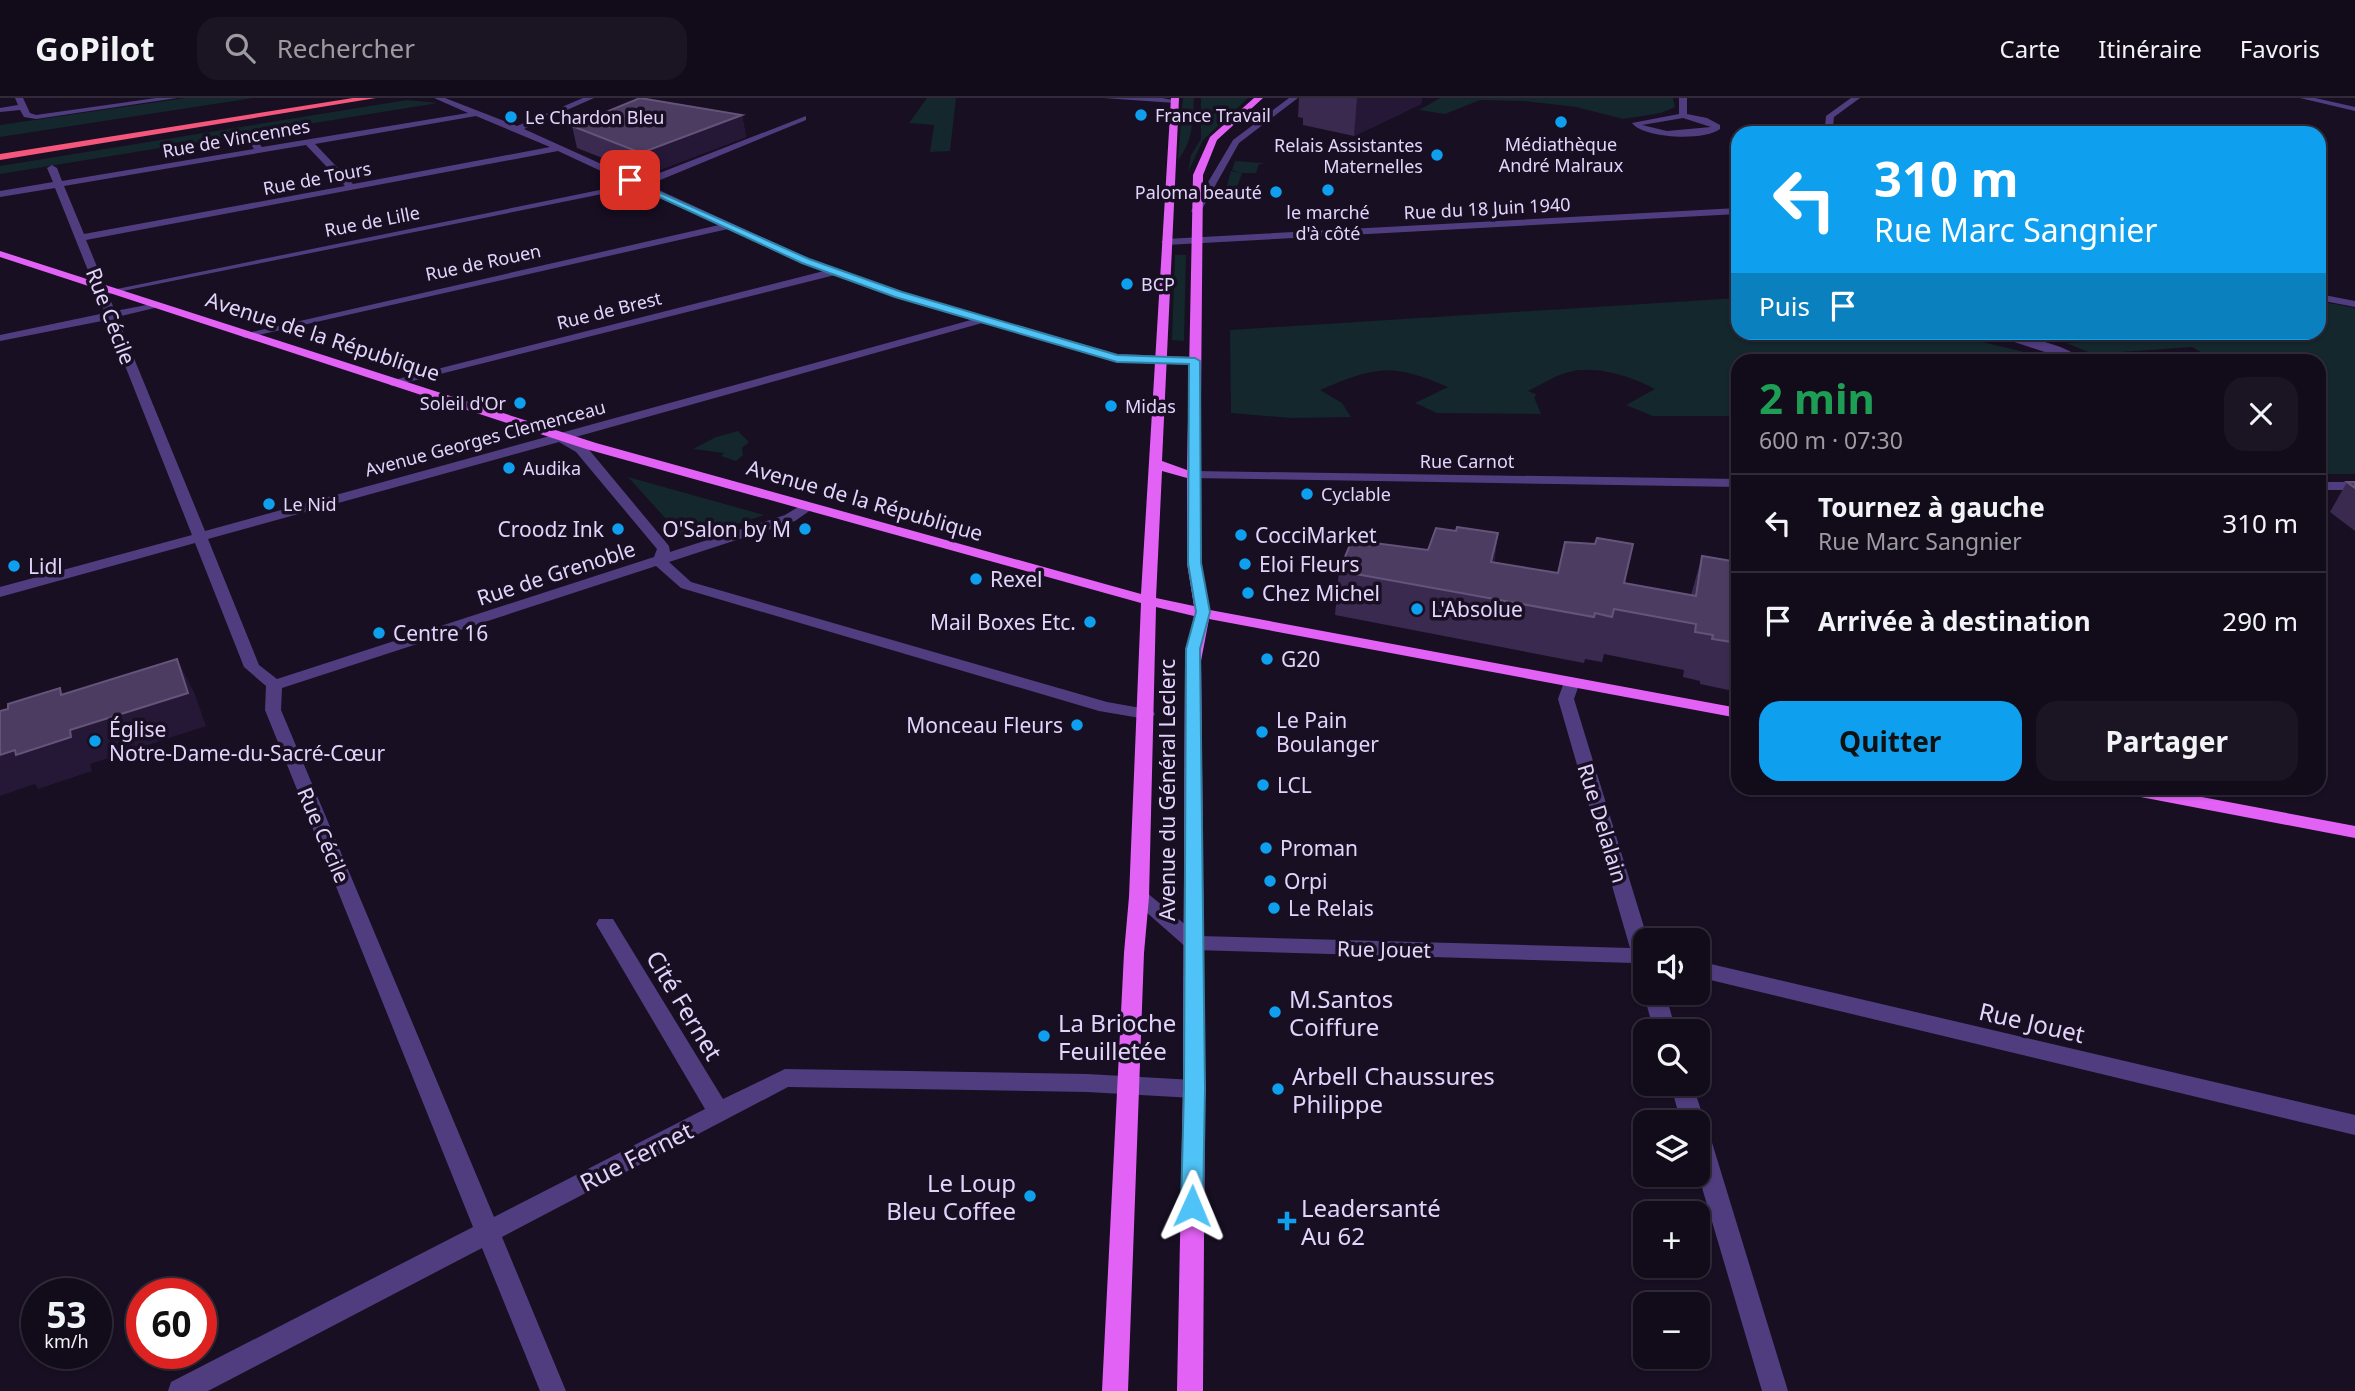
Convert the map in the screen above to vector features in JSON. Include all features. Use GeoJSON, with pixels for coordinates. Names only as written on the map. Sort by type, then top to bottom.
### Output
{"type":"FeatureCollection","features":[{"type":"Feature","properties":{"kind":"highway"},"geometry":{"type":"LineString","coordinates":[[0,146],[305,98]]}},
{"type":"Feature","properties":{"kind":"highway"},"geometry":{"type":"LineString","coordinates":[[0,157],[371,98]]}},
{"type":"Feature","properties":{"kind":"main road","name":"Avenue du Général Leclerc"},"geometry":{"type":"LineString","coordinates":[[1190,1391],[1194,1089],[1193,649],[1203,612],[1195,563],[1196,211],[1198,175],[1213,139],[1259,98]]}},
{"type":"Feature","properties":{"kind":"main road","name":"Avenue du Général Leclerc"},"geometry":{"type":"LineString","coordinates":[[1115,1391],[1139,897],[1160,361],[1175,99]]}},
{"type":"Feature","properties":{"kind":"main road","name":"Avenue de la République"},"geometry":{"type":"LineString","coordinates":[[0,254],[559,436],[1149,601],[1731,712]]}},
{"type":"Feature","properties":{"kind":"main road"},"geometry":{"type":"LineString","coordinates":[[1156,463],[1175,472],[1195,475]]}},
{"type":"Feature","properties":{"kind":"main road"},"geometry":{"type":"LineString","coordinates":[[2162,795],[2355,832]]}},
{"type":"Feature","properties":{"kind":"street"},"geometry":{"type":"LineString","coordinates":[[0,110],[20,102],[27,115],[36,117],[173,98]]}},
{"type":"Feature","properties":{"kind":"street"},"geometry":{"type":"LineString","coordinates":[[438,98],[517,129],[835,272],[980,319],[1117,358],[1195,361]]}},
{"type":"Feature","properties":{"kind":"street"},"geometry":{"type":"LineString","coordinates":[[517,129],[590,98]]}},
{"type":"Feature","properties":{"kind":"street"},"geometry":{"type":"LineString","coordinates":[[1107,98],[1175,99]]}},
{"type":"Feature","properties":{"kind":"street"},"geometry":{"type":"LineString","coordinates":[[1196,211],[1236,142],[1294,98]]}},
{"type":"Feature","properties":{"kind":"street"},"geometry":{"type":"LineString","coordinates":[[1683,98],[1683,116]]}},
{"type":"Feature","properties":{"kind":"street"},"geometry":{"type":"LineString","coordinates":[[1829,126],[1830,116],[1856,98]]}},
{"type":"Feature","properties":{"kind":"street"},"geometry":{"type":"LineString","coordinates":[[2304,98],[2355,109]]}},
{"type":"Feature","properties":{"kind":"street","name":"Rue de Vincennes"},"geometry":{"type":"LineString","coordinates":[[0,194],[477,114]]}},
{"type":"Feature","properties":{"kind":"street"},"geometry":{"type":"LineString","coordinates":[[1683,116],[1704,120],[1717,127],[1712,131],[1667,134],[1640,128],[1636,123],[1655,118],[1683,116]]}},
{"type":"Feature","properties":{"kind":"street","name":"Rue de Lille"},"geometry":{"type":"LineString","coordinates":[[106,290],[640,184],[660,179],[803,118]]}},
{"type":"Feature","properties":{"kind":"street"},"geometry":{"type":"LineString","coordinates":[[247,134],[260,150]]}},
{"type":"Feature","properties":{"kind":"street"},"geometry":{"type":"LineString","coordinates":[[308,142],[351,187]]}},
{"type":"Feature","properties":{"kind":"street","name":"Rue de Tours"},"geometry":{"type":"LineString","coordinates":[[81,238],[560,148]]}},
{"type":"Feature","properties":{"kind":"street","name":"Rue Cécile"},"geometry":{"type":"LineString","coordinates":[[52,168],[106,290],[109,316],[252,667],[274,685],[272,710],[553,1391]]}},
{"type":"Feature","properties":{"kind":"street","name":"Rue du 18 Juin 1940"},"geometry":{"type":"LineString","coordinates":[[1166,242],[1731,213]]}},
{"type":"Feature","properties":{"kind":"street","name":"Rue de Rouen"},"geometry":{"type":"LineString","coordinates":[[245,335],[729,226]]}},
{"type":"Feature","properties":{"kind":"street","name":"Rue de Brest"},"geometry":{"type":"LineString","coordinates":[[392,382],[835,272]]}},
{"type":"Feature","properties":{"kind":"street"},"geometry":{"type":"LineString","coordinates":[[2326,298],[2355,304]]}},
{"type":"Feature","properties":{"kind":"street"},"geometry":{"type":"LineString","coordinates":[[0,338],[157,306]]}},
{"type":"Feature","properties":{"kind":"street","name":"Avenue Georges Clemenceau"},"geometry":{"type":"LineString","coordinates":[[0,592],[945,331],[980,319]]}},
{"type":"Feature","properties":{"kind":"street"},"geometry":{"type":"LineString","coordinates":[[2021,340],[2062,354]]}},
{"type":"Feature","properties":{"kind":"street"},"geometry":{"type":"LineString","coordinates":[[559,436],[581,449],[664,548],[660,562],[686,585],[1105,707],[1146,714]]}},
{"type":"Feature","properties":{"kind":"street","name":"Rue Carnot"},"geometry":{"type":"LineString","coordinates":[[1195,475],[1731,482]]}},
{"type":"Feature","properties":{"kind":"street"},"geometry":{"type":"LineString","coordinates":[[2326,486],[2355,486]]}},
{"type":"Feature","properties":{"kind":"street","name":"Rue de Grenoble"},"geometry":{"type":"LineString","coordinates":[[274,685],[790,519],[808,507]]}},
{"type":"Feature","properties":{"kind":"street","name":"Rue Delalain"},"geometry":{"type":"LineString","coordinates":[[1572,682],[1566,699],[1635,928]]}},
{"type":"Feature","properties":{"kind":"street"},"geometry":{"type":"LineString","coordinates":[[1139,897],[1194,943]]}},
{"type":"Feature","properties":{"kind":"street","name":"Cité Fernet"},"geometry":{"type":"LineString","coordinates":[[606,924],[720,1114]]}},
{"type":"Feature","properties":{"kind":"street","name":"Rue Jouet"},"geometry":{"type":"LineString","coordinates":[[1194,943],[1633,959]]}},
{"type":"Feature","properties":{"kind":"street","name":"Rue Jouet"},"geometry":{"type":"LineString","coordinates":[[1710,972],[2355,1125]]}},
{"type":"Feature","properties":{"kind":"street","name":"Rue Fernet"},"geometry":{"type":"LineString","coordinates":[[181,1391],[785,1078],[1129,1085]]}},
{"type":"Feature","properties":{"kind":"street"},"geometry":{"type":"LineString","coordinates":[[1129,1085],[1194,1089]]}},
{"type":"Feature","properties":{"kind":"street"},"geometry":{"type":"LineString","coordinates":[[1710,1176],[1775,1391]]}},
{"type":"Feature","properties":{"kind":"green space"},"geometry":{"type":"Polygon","coordinates":[[[185,98],[253,98],[0,137],[0,125],[185,98]]]}},
{"type":"Feature","properties":{"kind":"green space"},"geometry":{"type":"Polygon","coordinates":[[[927,98],[956,98],[950,151],[930,152],[934,125],[909,123],[927,98]]]}},
{"type":"Feature","properties":{"kind":"green space"},"geometry":{"type":"Polygon","coordinates":[[[1183,98],[1194,98],[1193,116],[1190,138],[1178,160],[1183,98]]]}},
{"type":"Feature","properties":{"kind":"green space"},"geometry":{"type":"Polygon","coordinates":[[[1201,98],[1248,98],[1203,140],[1188,172],[1191,155],[1201,139],[1201,98]]]}},
{"type":"Feature","properties":{"kind":"green space"},"geometry":{"type":"Polygon","coordinates":[[[1440,98],[1673,98],[1675,107],[1661,113],[1623,119],[1576,107],[1523,101],[1480,100],[1445,114],[1419,110],[1440,98]]]}},
{"type":"Feature","properties":{"kind":"green space"},"geometry":{"type":"Polygon","coordinates":[[[407,100],[438,103],[0,174],[0,166],[407,100]]]}},
{"type":"Feature","properties":{"kind":"green space"},"geometry":{"type":"Polygon","coordinates":[[[1235,161],[1263,164],[1259,164],[1256,173],[1242,173],[1234,196],[1224,195],[1231,171],[1241,173],[1232,170],[1235,161]]]}},
{"type":"Feature","properties":{"kind":"green space"},"geometry":{"type":"Polygon","coordinates":[[[1175,255],[1186,255],[1184,341],[1172,340],[1175,255]]]}},
{"type":"Feature","properties":{"kind":"green space"},"geometry":{"type":"Polygon","coordinates":[[[1731,298],[1731,340],[1975,340],[2032,354],[1731,354],[1731,416],[1653,416],[1626,405],[1655,389],[1627,377],[1592,370],[1564,373],[1528,391],[1537,395],[1534,397],[1541,414],[1437,413],[1415,403],[1448,387],[1414,374],[1386,370],[1357,376],[1320,390],[1342,403],[1351,417],[1291,418],[1231,413],[1230,330],[1731,298]]]}},
{"type":"Feature","properties":{"kind":"green space"},"geometry":{"type":"Polygon","coordinates":[[[2326,302],[2355,308],[2355,474],[2326,474],[2326,354],[2204,354],[2192,347],[2093,354],[2066,343],[2114,340],[2326,340],[2326,302]]]}},
{"type":"Feature","properties":{"kind":"green space"},"geometry":{"type":"Polygon","coordinates":[[[738,431],[749,442],[742,448],[743,455],[736,461],[721,456],[724,453],[693,449],[716,437],[738,431]]]}},
{"type":"Feature","properties":{"kind":"green space"},"geometry":{"type":"Polygon","coordinates":[[[628,477],[764,515],[686,541],[628,477]]]}},
{"type":"Feature","properties":{"kind":"building"},"geometry":{"type":"Polygon","coordinates":[[[640,98],[742,115],[641,153],[572,126],[640,98]]]}},
{"type":"Feature","properties":{"kind":"building"},"geometry":{"type":"Polygon","coordinates":[[[1457,527],[1498,533],[1491,562],[1558,573],[1565,542],[1595,544],[1597,538],[1633,544],[1624,583],[1696,596],[1702,556],[1731,561],[1731,642],[1712,639],[1713,635],[1695,632],[1696,624],[1614,609],[1612,617],[1595,613],[1594,617],[1339,571],[1352,540],[1428,550],[1436,528],[1456,531],[1457,527]]]}},
{"type":"Feature","properties":{"kind":"building"},"geometry":{"type":"Polygon","coordinates":[[[177,659],[188,693],[70,730],[71,737],[16,755],[15,750],[0,755],[0,711],[8,709],[8,704],[60,688],[61,695],[177,659]]]}},
{"type":"Feature","properties":{"kind":"place","name":"France Travail"},"geometry":{"type":"Point","coordinates":[1141,115]}},
{"type":"Feature","properties":{"kind":"place","name":"Le Chardon Bleu"},"geometry":{"type":"Point","coordinates":[511,117]}},
{"type":"Feature","properties":{"kind":"place","name":"Médiathèque André Malraux"},"geometry":{"type":"Point","coordinates":[1561,122]}},
{"type":"Feature","properties":{"kind":"place","name":"Relais Assistantes Maternelles"},"geometry":{"type":"Point","coordinates":[1437,155]}},
{"type":"Feature","properties":{"kind":"place","name":"le marché d'à côté"},"geometry":{"type":"Point","coordinates":[1328,190]}},
{"type":"Feature","properties":{"kind":"place","name":"Paloma beauté"},"geometry":{"type":"Point","coordinates":[1276,192]}},
{"type":"Feature","properties":{"kind":"place","name":"BCP"},"geometry":{"type":"Point","coordinates":[1127,284]}},
{"type":"Feature","properties":{"kind":"place","name":"Soleil d'Or"},"geometry":{"type":"Point","coordinates":[520,403]}},
{"type":"Feature","properties":{"kind":"place","name":"Midas"},"geometry":{"type":"Point","coordinates":[1111,406]}},
{"type":"Feature","properties":{"kind":"place","name":"Audika"},"geometry":{"type":"Point","coordinates":[509,468]}},
{"type":"Feature","properties":{"kind":"place","name":"Cyclable"},"geometry":{"type":"Point","coordinates":[1307,494]}},
{"type":"Feature","properties":{"kind":"place","name":"Le Nid"},"geometry":{"type":"Point","coordinates":[269,504]}},
{"type":"Feature","properties":{"kind":"place","name":"Croodz Ink"},"geometry":{"type":"Point","coordinates":[618,529]}},
{"type":"Feature","properties":{"kind":"place","name":"O'Salon by M"},"geometry":{"type":"Point","coordinates":[805,529]}},
{"type":"Feature","properties":{"kind":"place","name":"CocciMarket"},"geometry":{"type":"Point","coordinates":[1241,535]}},
{"type":"Feature","properties":{"kind":"place","name":"Eloi Fleurs"},"geometry":{"type":"Point","coordinates":[1245,564]}},
{"type":"Feature","properties":{"kind":"place","name":"Lidl"},"geometry":{"type":"Point","coordinates":[14,566]}},
{"type":"Feature","properties":{"kind":"place","name":"Rexel"},"geometry":{"type":"Point","coordinates":[976,579]}},
{"type":"Feature","properties":{"kind":"place","name":"Chez Michel"},"geometry":{"type":"Point","coordinates":[1248,593]}},
{"type":"Feature","properties":{"kind":"place","name":"L'Absolue"},"geometry":{"type":"Point","coordinates":[1417,609]}},
{"type":"Feature","properties":{"kind":"place","name":"Mail Boxes Etc."},"geometry":{"type":"Point","coordinates":[1090,622]}},
{"type":"Feature","properties":{"kind":"place","name":"Centre 16"},"geometry":{"type":"Point","coordinates":[379,633]}},
{"type":"Feature","properties":{"kind":"place","name":"G20"},"geometry":{"type":"Point","coordinates":[1267,659]}},
{"type":"Feature","properties":{"kind":"place","name":"Monceau Fleurs"},"geometry":{"type":"Point","coordinates":[1077,725]}},
{"type":"Feature","properties":{"kind":"place","name":"Le Pain Boulanger"},"geometry":{"type":"Point","coordinates":[1262,732]}},
{"type":"Feature","properties":{"kind":"place","name":"Église Notre-Dame-du-Sacré-Cœur"},"geometry":{"type":"Point","coordinates":[95,741]}},
{"type":"Feature","properties":{"kind":"place","name":"LCL"},"geometry":{"type":"Point","coordinates":[1263,785]}},
{"type":"Feature","properties":{"kind":"place","name":"Proman"},"geometry":{"type":"Point","coordinates":[1266,848]}},
{"type":"Feature","properties":{"kind":"place","name":"Orpi"},"geometry":{"type":"Point","coordinates":[1270,881]}},
{"type":"Feature","properties":{"kind":"place","name":"Le Relais"},"geometry":{"type":"Point","coordinates":[1274,908]}},
{"type":"Feature","properties":{"kind":"place","name":"M.Santos Coiffure"},"geometry":{"type":"Point","coordinates":[1275,1012]}},
{"type":"Feature","properties":{"kind":"place","name":"La Brioche Feuilletée"},"geometry":{"type":"Point","coordinates":[1044,1036]}},
{"type":"Feature","properties":{"kind":"place","name":"Arbell Chaussures Philippe"},"geometry":{"type":"Point","coordinates":[1278,1089]}},
{"type":"Feature","properties":{"kind":"place","name":"Le Loup Bleu Coffee"},"geometry":{"type":"Point","coordinates":[1030,1196]}},
{"type":"Feature","properties":{"kind":"place","name":"Leadersanté Au 62"},"geometry":{"type":"Point","coordinates":[1287,1221]}},
{"type":"Feature","properties":{"kind":"route"},"geometry":{"type":"LineString","coordinates":[[630,180],[806,261],[898,295],[1125,360],[1195,361],[1195,563],[1203,612],[1193,649],[1192,1206]]}}]}
